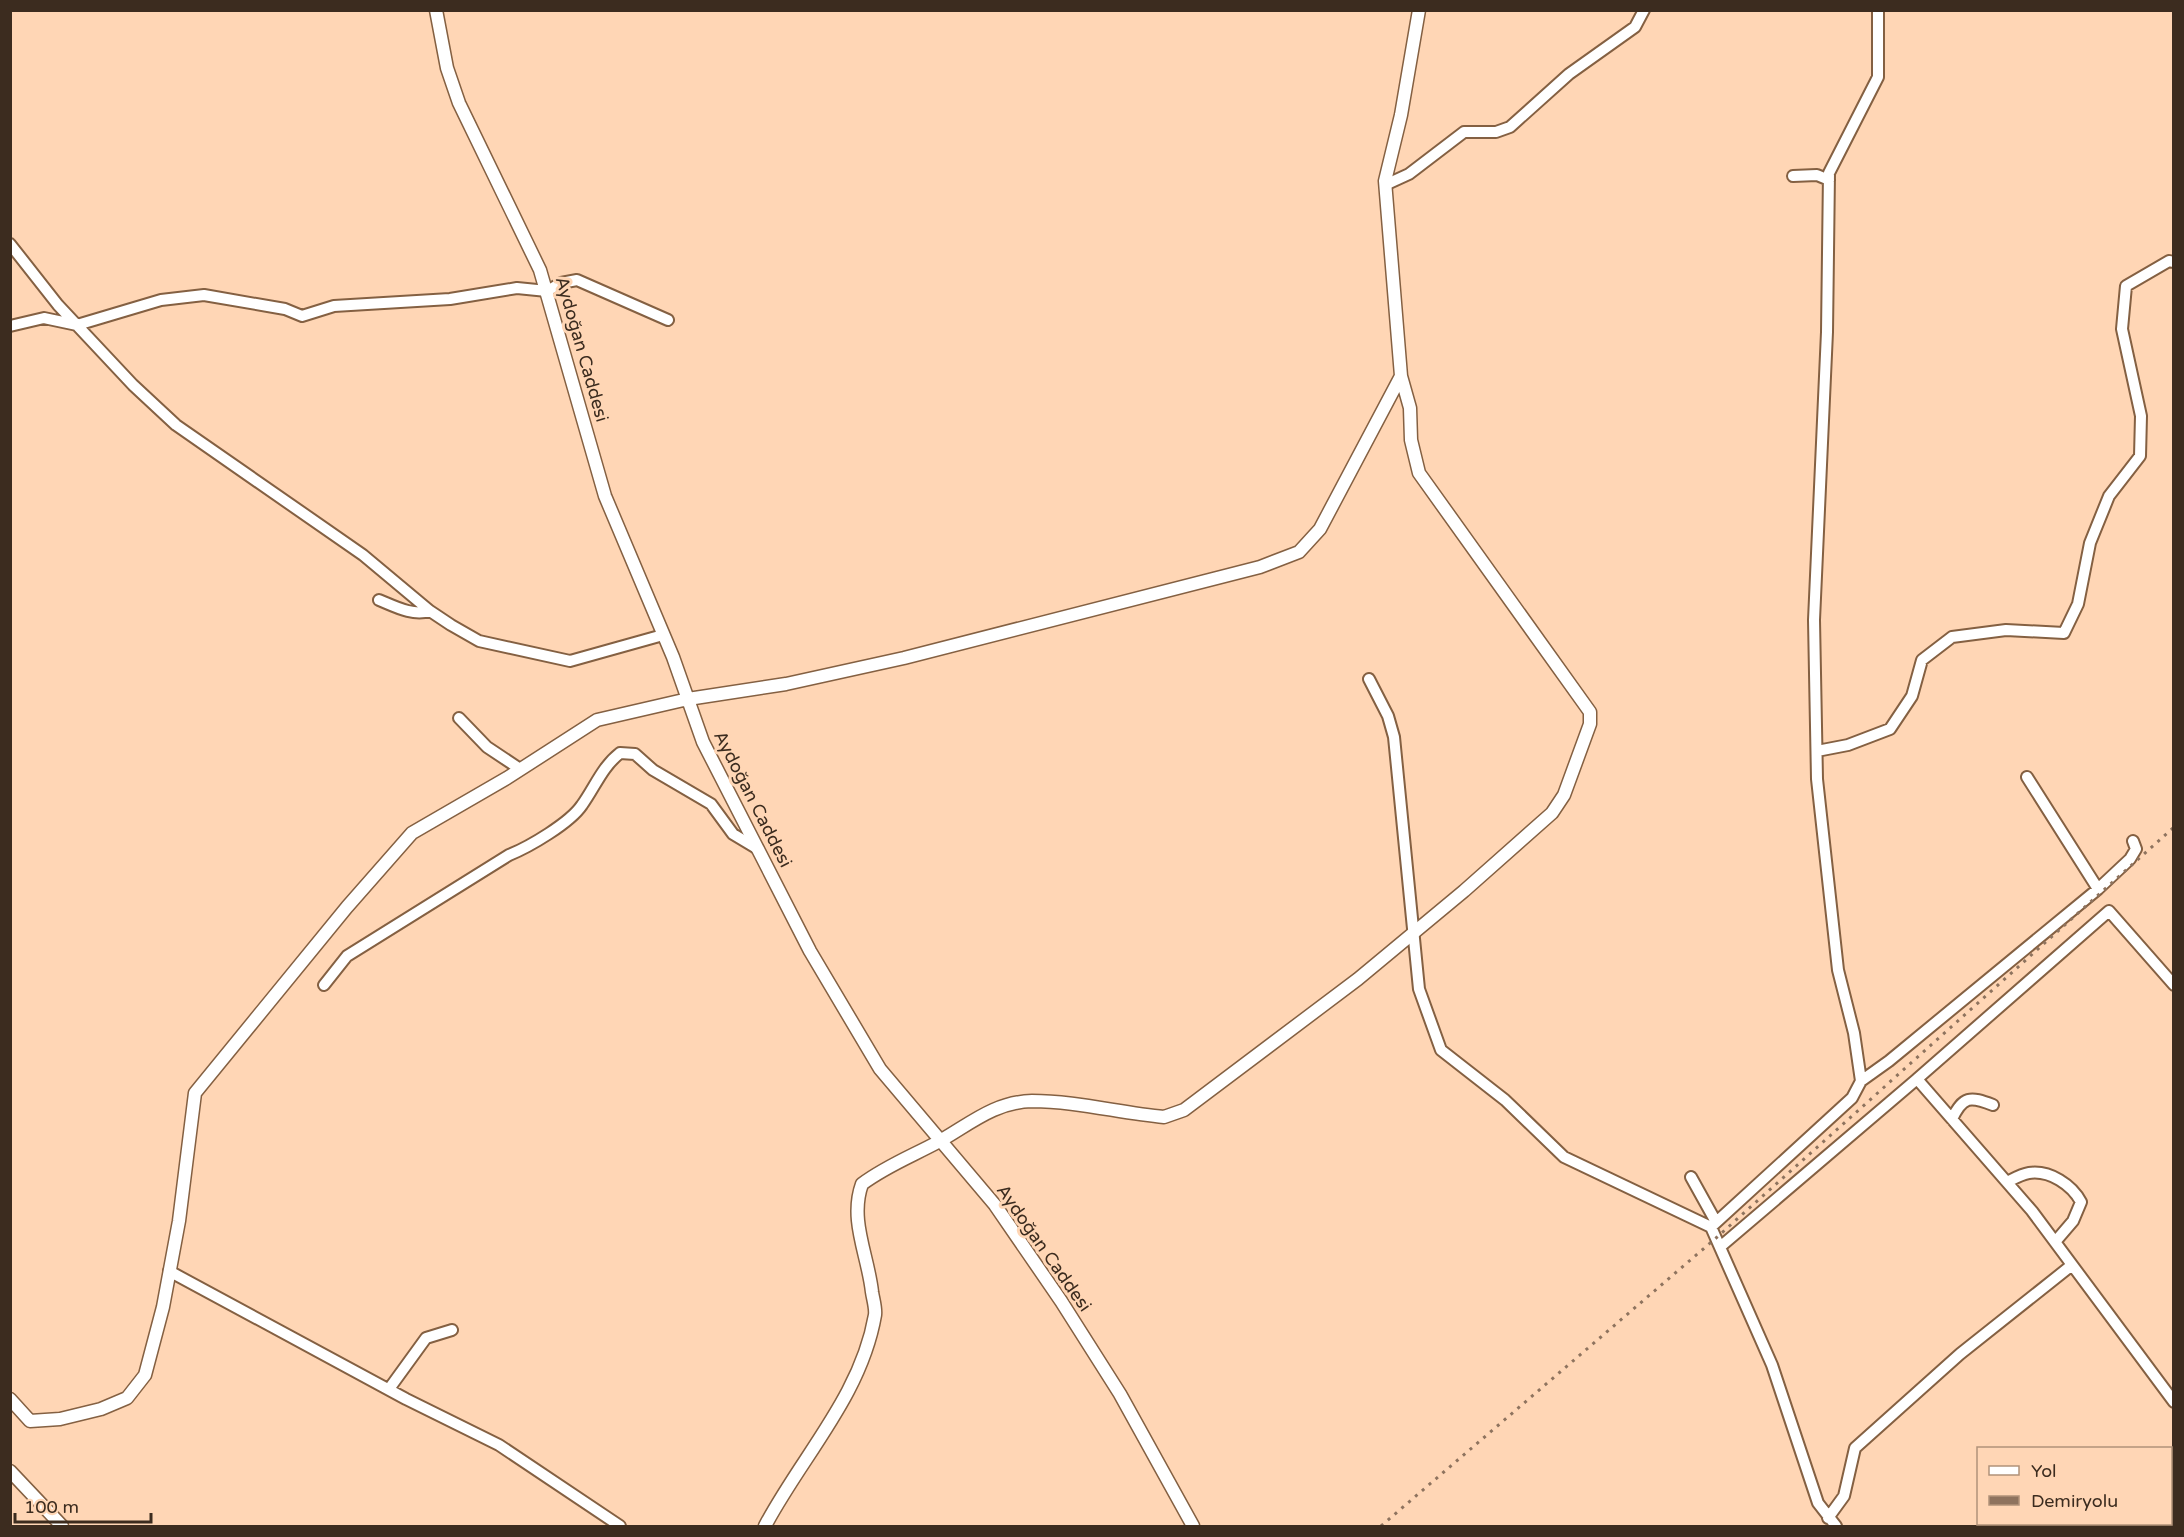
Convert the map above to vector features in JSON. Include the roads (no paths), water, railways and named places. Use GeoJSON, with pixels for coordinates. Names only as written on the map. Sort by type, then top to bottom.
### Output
{"type":"FeatureCollection","features":[{"type":"Feature","properties":{"kind":"street","name":"Aydoğan Caddesi"},"geometry":{"type":"LineString","coordinates":[[436,10],[447,68],[459,103],[504,191],[540,270],[605,496],[663,635],[703,742],[810,951],[880,1069],[995,1205],[1061,1301],[1120,1394],[1193,1527]]}},
{"type":"Feature","properties":{"kind":"street"},"geometry":{"type":"LineString","coordinates":[[765,1527],[828,1428],[856,1372],[875,1313],[871,1277],[856,1215],[862,1184],[885,1167],[939,1141],[969,1121],[1003,1104],[1033,1101],[1164,1117],[1184,1110],[1358,979],[1552,813],[1564,795],[1590,724],[1590,712],[1419,473],[1411,440],[1410,408],[1401,376],[1385,184],[1401,115],[1419,10]]}},
{"type":"Feature","properties":{"kind":"street"},"geometry":{"type":"LineString","coordinates":[[1385,184],[1409,174],[1464,132],[1496,132],[1510,127],[1569,74],[1635,27],[1644,10]]}},
{"type":"Feature","properties":{"kind":"street"},"geometry":{"type":"LineString","coordinates":[[1861,1081],[1854,1032],[1838,970],[1817,779],[1814,620],[1827,332],[1829,173],[1878,77],[1878,10]]}},
{"type":"Feature","properties":{"kind":"street"},"geometry":{"type":"LineString","coordinates":[[1793,176],[1817,175],[1829,180]]}},
{"type":"Feature","properties":{"kind":"street"},"geometry":{"type":"LineString","coordinates":[[10,244],[17,256],[76,325],[176,425],[363,555],[430,612],[479,641],[570,662],[663,635]]}},
{"type":"Feature","properties":{"kind":"street"},"geometry":{"type":"LineString","coordinates":[[1817,751],[1848,745],[1890,729],[1912,696],[1922,660],[1952,637],[2006,630],[2064,633],[2078,604],[2090,543],[2109,496],[2140,456],[2141,416],[2122,329],[2126,286],[2169,261],[2174,262]]}},
{"type":"Feature","properties":{"kind":"street"},"geometry":{"type":"LineString","coordinates":[[10,326],[44,318],[76,325],[161,300],[204,295],[285,309],[302,316],[334,306],[450,299],[517,288],[547,291],[561,283],[577,280],[668,320]]}},
{"type":"Feature","properties":{"kind":"street"},"geometry":{"type":"LineString","coordinates":[[10,1399],[30,1421],[60,1419],[101,1409],[127,1398],[145,1375],[170,1271],[179,1221],[195,1093],[347,907],[412,833],[597,720],[688,699],[786,684],[915,655],[1260,567],[1299,552],[1320,529],[1401,376]]}},
{"type":"Feature","properties":{"kind":"street"},"geometry":{"type":"LineString","coordinates":[[379,600],[408,612],[420,614],[430,612]]}},
{"type":"Feature","properties":{"kind":"street"},"geometry":{"type":"LineString","coordinates":[[1369,678],[1388,716],[1394,737],[1419,989],[1441,1050],[1505,1100],[1564,1157],[1714,1224]]}},
{"type":"Feature","properties":{"kind":"street"},"geometry":{"type":"LineString","coordinates":[[459,718],[487,747],[520,769]]}},
{"type":"Feature","properties":{"kind":"street"},"geometry":{"type":"LineString","coordinates":[[324,986],[347,956],[509,855],[532,846],[580,808],[607,764],[620,753],[635,754],[653,770],[711,804],[733,834],[759,849]]}},
{"type":"Feature","properties":{"kind":"street"},"geometry":{"type":"LineString","coordinates":[[2027,777],[2098,889]]}},
{"type":"Feature","properties":{"kind":"street"},"geometry":{"type":"LineString","coordinates":[[1714,1224],[1852,1098],[1861,1081],[1889,1061],[2098,889],[2130,859],[2136,849],[2133,841]]}},
{"type":"Feature","properties":{"kind":"street"},"geometry":{"type":"LineString","coordinates":[[1720,1247],[2109,911],[2174,985]]}},
{"type":"Feature","properties":{"kind":"street"},"geometry":{"type":"LineString","coordinates":[[1917,1079],[2007,1182],[2055,1242],[2174,1402]]}},
{"type":"Feature","properties":{"kind":"street"},"geometry":{"type":"LineString","coordinates":[[1952,1119],[1958,1105],[1968,1099],[1977,1098],[1993,1105]]}},
{"type":"Feature","properties":{"kind":"street"},"geometry":{"type":"LineString","coordinates":[[2007,1182],[2030,1172],[2057,1178],[2075,1191],[2081,1202],[2073,1221],[2055,1242]]}},
{"type":"Feature","properties":{"kind":"street"},"geometry":{"type":"LineString","coordinates":[[1691,1178],[1714,1224],[1720,1247],[1772,1365],[1818,1503],[1832,1522],[1844,1496],[1855,1448],[1960,1354],[2072,1265]]}},
{"type":"Feature","properties":{"kind":"street"},"geometry":{"type":"LineString","coordinates":[[170,1271],[389,1389],[499,1445],[620,1527]]}},
{"type":"Feature","properties":{"kind":"street"},"geometry":{"type":"LineString","coordinates":[[389,1389],[426,1338],[452,1330]]}},
{"type":"Feature","properties":{"kind":"street"},"geometry":{"type":"LineString","coordinates":[[10,1471],[62,1527]]}},
{"type":"Feature","properties":{"kind":"railway"},"geometry":{"type":"LineString","coordinates":[[1381,1526],[1716,1238],[2174,827]]}}]}
